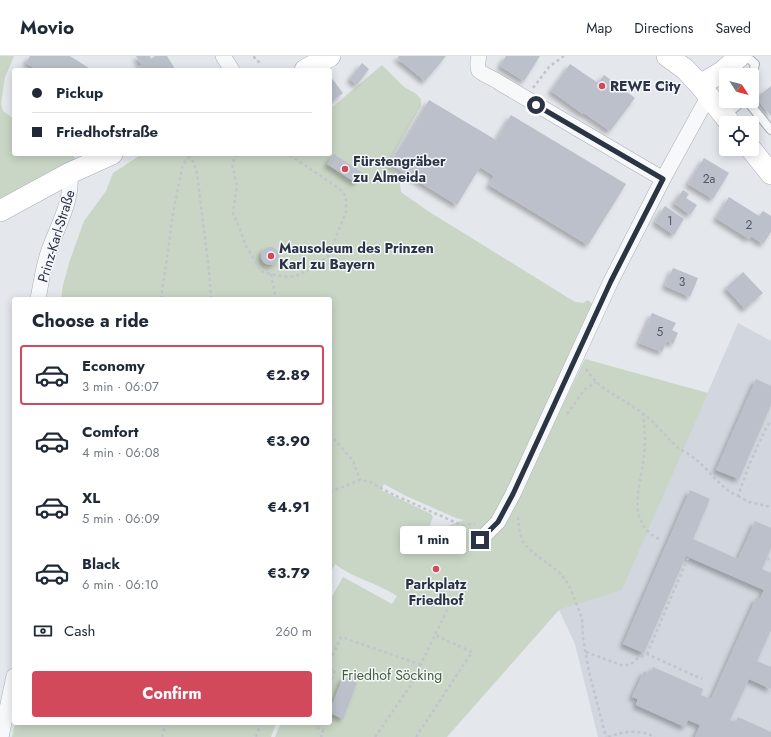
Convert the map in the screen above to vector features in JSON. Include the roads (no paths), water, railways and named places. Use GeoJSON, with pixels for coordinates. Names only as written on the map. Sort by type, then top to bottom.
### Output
{"type":"FeatureCollection","features":[{"type":"Feature","properties":{"kind":"street"},"geometry":{"type":"LineString","coordinates":[[223,56],[231,68]]}},
{"type":"Feature","properties":{"kind":"street"},"geometry":{"type":"LineString","coordinates":[[309,68],[330,56]]}},
{"type":"Feature","properties":{"kind":"street"},"geometry":{"type":"LineString","coordinates":[[479,56],[479,71],[663,179]]}},
{"type":"Feature","properties":{"kind":"street"},"geometry":{"type":"LineString","coordinates":[[667,56],[685,69],[724,116]]}},
{"type":"Feature","properties":{"kind":"street"},"geometry":{"type":"LineString","coordinates":[[480,540],[498,522],[532,455],[611,281],[663,179],[704,91],[740,56]]}},
{"type":"Feature","properties":{"kind":"street"},"geometry":{"type":"LineString","coordinates":[[0,211],[70,173],[108,156]]}},
{"type":"Feature","properties":{"kind":"street"},"geometry":{"type":"LineString","coordinates":[[757,156],[771,174]]}},
{"type":"Feature","properties":{"kind":"street","name":"Prinz-Karl-Straße"},"geometry":{"type":"LineString","coordinates":[[38,297],[48,253],[67,204],[71,184],[70,173]]}},
{"type":"Feature","properties":{"kind":"street"},"geometry":{"type":"LineString","coordinates":[[1,737],[12,685]]}},
{"type":"Feature","properties":{"kind":"lane"},"geometry":{"type":"LineString","coordinates":[[746,56],[755,64],[754,68]]}},
{"type":"Feature","properties":{"kind":"lane"},"geometry":{"type":"LineString","coordinates":[[730,116],[737,108]]}},
{"type":"Feature","properties":{"kind":"lane"},"geometry":{"type":"LineString","coordinates":[[753,108],[771,130]]}},
{"type":"Feature","properties":{"kind":"place","name":"REWE City"},"geometry":{"type":"Point","coordinates":[602,86]}},
{"type":"Feature","properties":{"kind":"place","name":"Fürstengräber zu Almeida"},"geometry":{"type":"Point","coordinates":[345,169]}},
{"type":"Feature","properties":{"kind":"place","name":"Mausoleum des Prinzen Karl zu Bayern"},"geometry":{"type":"Point","coordinates":[271,256]}},
{"type":"Feature","properties":{"kind":"place","name":"Parkplatz Friedhof"},"geometry":{"type":"Point","coordinates":[436,569]}},
{"type":"Feature","properties":{"kind":"park label","name":"Friedhof Söcking"},"geometry":{"type":"Point","coordinates":[392,675]}}]}
